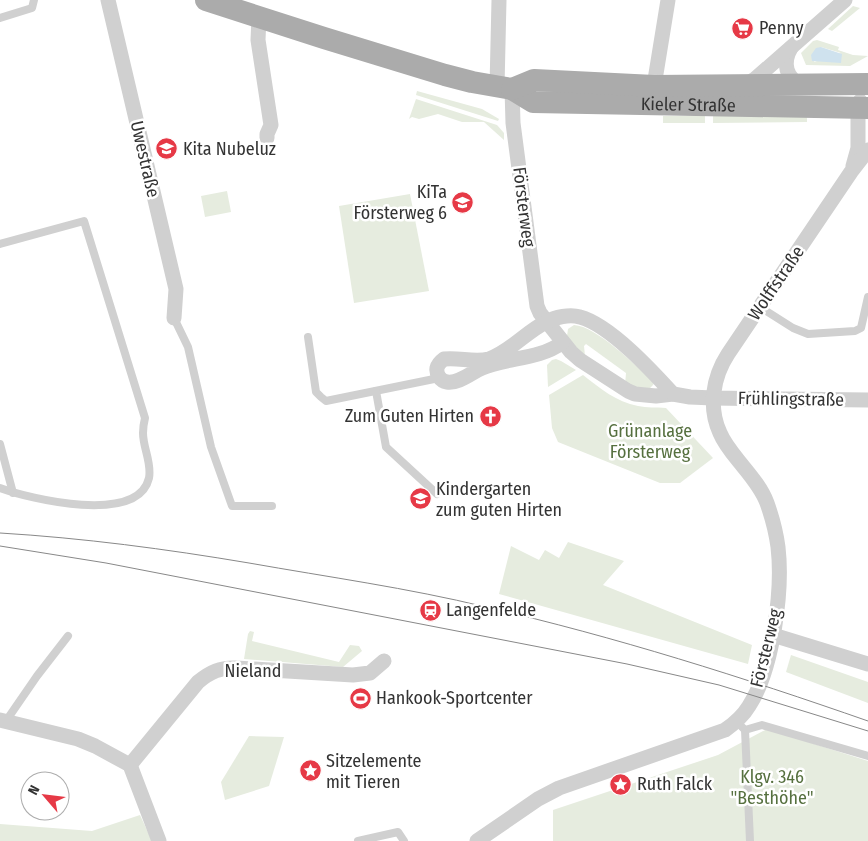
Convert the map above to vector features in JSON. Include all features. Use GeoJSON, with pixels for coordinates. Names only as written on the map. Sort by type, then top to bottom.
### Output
{"type":"FeatureCollection","features":[{"type":"Feature","properties":{"kind":"main road","name":"Kieler Straße"},"geometry":{"type":"LineString","coordinates":[[206,0],[445,75],[505,88],[534,102],[865,101]]}},
{"type":"Feature","properties":{"kind":"main road","name":"Kieler Straße"},"geometry":{"type":"LineString","coordinates":[[505,88],[534,80],[654,86],[868,84]]}},
{"type":"Feature","properties":{"kind":"street","name":"Uwestraße"},"geometry":{"type":"LineString","coordinates":[[108,0],[176,290],[174,318]]}},
{"type":"Feature","properties":{"kind":"street","name":"Försterweg"},"geometry":{"type":"LineString","coordinates":[[477,841],[558,788],[741,726],[759,685],[773,635],[778,594],[778,548],[774,524],[766,500],[720,433],[715,416],[714,398],[673,394],[656,396],[628,392],[580,360],[562,342],[537,306],[513,123],[505,88],[499,0]]}},
{"type":"Feature","properties":{"kind":"street"},"geometry":{"type":"LineString","coordinates":[[654,86],[668,0]]}},
{"type":"Feature","properties":{"kind":"street"},"geometry":{"type":"LineString","coordinates":[[740,86],[755,79],[845,0]]}},
{"type":"Feature","properties":{"kind":"street"},"geometry":{"type":"LineString","coordinates":[[259,17],[258,40],[271,124],[267,138]]}},
{"type":"Feature","properties":{"kind":"street"},"geometry":{"type":"LineString","coordinates":[[792,47],[787,56],[786,70],[793,80],[802,85]]}},
{"type":"Feature","properties":{"kind":"street","name":"Wolffstraße"},"geometry":{"type":"LineString","coordinates":[[851,172],[858,148],[865,101]]}},
{"type":"Feature","properties":{"kind":"street","name":"Wolffstraße"},"geometry":{"type":"LineString","coordinates":[[714,398],[716,380],[723,362],[851,172],[868,150]]}},
{"type":"Feature","properties":{"kind":"street"},"geometry":{"type":"LineString","coordinates":[[562,342],[541,353],[489,365],[454,381],[447,382],[439,378],[437,373],[437,367],[444,359],[489,359],[508,349],[529,332],[548,321],[560,317],[580,317],[601,328],[647,365],[673,394]]}},
{"type":"Feature","properties":{"kind":"street","name":"Frühlingstraße"},"geometry":{"type":"LineString","coordinates":[[714,398],[868,400]]}},
{"type":"Feature","properties":{"kind":"street"},"geometry":{"type":"LineString","coordinates":[[773,635],[868,664]]}},
{"type":"Feature","properties":{"kind":"street","name":"Nieland"},"geometry":{"type":"LineString","coordinates":[[130,766],[198,682],[219,669],[236,668],[353,675],[370,672],[384,662]]}},
{"type":"Feature","properties":{"kind":"street"},"geometry":{"type":"LineString","coordinates":[[3,721],[78,739],[109,753],[130,766],[159,841]]}},
{"type":"Feature","properties":{"kind":"lane"},"geometry":{"type":"LineString","coordinates":[[0,18],[32,8],[34,0]]}},
{"type":"Feature","properties":{"kind":"lane"},"geometry":{"type":"LineString","coordinates":[[0,244],[84,221],[145,418],[143,433],[149,470],[145,487],[139,494],[130,499],[111,504],[51,502],[0,488]]}},
{"type":"Feature","properties":{"kind":"lane"},"geometry":{"type":"LineString","coordinates":[[760,307],[793,328],[808,334],[855,331],[861,328],[868,297]]}},
{"type":"Feature","properties":{"kind":"lane"},"geometry":{"type":"LineString","coordinates":[[174,318],[188,347],[211,447],[232,506],[272,506]]}},
{"type":"Feature","properties":{"kind":"lane"},"geometry":{"type":"LineString","coordinates":[[308,337],[316,392],[320,397],[331,401],[439,378]]}},
{"type":"Feature","properties":{"kind":"lane"},"geometry":{"type":"LineString","coordinates":[[376,391],[386,447],[437,494]]}},
{"type":"Feature","properties":{"kind":"lane"},"geometry":{"type":"LineString","coordinates":[[0,444],[13,493]]}},
{"type":"Feature","properties":{"kind":"lane"},"geometry":{"type":"LineString","coordinates":[[3,721],[68,636]]}},
{"type":"Feature","properties":{"kind":"lane"},"geometry":{"type":"LineString","coordinates":[[750,841],[741,726],[762,725],[868,756]]}},
{"type":"Feature","properties":{"kind":"lane"},"geometry":{"type":"LineString","coordinates":[[358,841],[398,832],[404,841]]}},
{"type":"Feature","properties":{"kind":"green space"},"geometry":{"type":"Polygon","coordinates":[[[853,6],[860,8],[832,31],[828,29],[853,6]]]}},
{"type":"Feature","properties":{"kind":"green space"},"geometry":{"type":"Polygon","coordinates":[[[817,40],[839,47],[838,50],[853,55],[868,56],[850,66],[806,65],[801,53],[813,41],[817,40]],[[821,47],[814,62],[841,53],[821,47]]]}},
{"type":"Feature","properties":{"kind":"green space"},"geometry":{"type":"Polygon","coordinates":[[[417,91],[482,109],[499,119],[498,121],[416,95],[417,91]]]}},
{"type":"Feature","properties":{"kind":"green space"},"geometry":{"type":"Polygon","coordinates":[[[416,99],[497,125],[504,133],[504,140],[484,122],[462,122],[438,114],[419,119],[412,117],[409,119],[416,99]]]}},
{"type":"Feature","properties":{"kind":"green space"},"geometry":{"type":"Polygon","coordinates":[[[663,116],[705,116],[705,123],[663,123],[663,116]]]}},
{"type":"Feature","properties":{"kind":"green space"},"geometry":{"type":"Polygon","coordinates":[[[713,116],[807,116],[807,122],[713,123],[713,116]]]}},
{"type":"Feature","properties":{"kind":"green space"},"geometry":{"type":"Polygon","coordinates":[[[227,191],[231,212],[205,217],[201,196],[227,191]]]}},
{"type":"Feature","properties":{"kind":"green space"},"geometry":{"type":"Polygon","coordinates":[[[410,194],[429,291],[354,303],[339,206],[410,194]]]}},
{"type":"Feature","properties":{"kind":"green space"},"geometry":{"type":"Polygon","coordinates":[[[574,325],[594,332],[616,348],[654,383],[653,385],[648,390],[625,385],[626,373],[586,344],[584,346],[585,356],[576,349],[567,336],[568,329],[574,325]]]}},
{"type":"Feature","properties":{"kind":"green space"},"geometry":{"type":"Polygon","coordinates":[[[556,359],[576,370],[548,387],[547,365],[556,359]]]}},
{"type":"Feature","properties":{"kind":"green space","name":"Grünanlage Försterweg"},"geometry":{"type":"Polygon","coordinates":[[[583,375],[609,394],[630,404],[641,407],[666,408],[713,458],[680,483],[660,483],[558,442],[552,428],[549,395],[583,375]]]}},
{"type":"Feature","properties":{"kind":"green space"},"geometry":{"type":"Polygon","coordinates":[[[568,542],[624,561],[603,585],[752,645],[748,664],[499,594],[511,546],[539,560],[545,550],[559,558],[568,542]]]}},
{"type":"Feature","properties":{"kind":"green space"},"geometry":{"type":"Polygon","coordinates":[[[250,631],[254,632],[252,641],[339,662],[350,645],[359,646],[362,651],[343,667],[244,659],[250,631]]]}},
{"type":"Feature","properties":{"kind":"green space"},"geometry":{"type":"Polygon","coordinates":[[[791,655],[868,682],[868,703],[786,672],[791,655]]]}},
{"type":"Feature","properties":{"kind":"green space","name":"Klgv. 346 \"Besthöhe\""},"geometry":{"type":"Polygon","coordinates":[[[767,729],[868,761],[868,841],[553,841],[553,810],[718,755],[767,729]]]}},
{"type":"Feature","properties":{"kind":"green space"},"geometry":{"type":"Polygon","coordinates":[[[249,736],[284,737],[269,786],[225,800],[221,782],[249,736]]]}},
{"type":"Feature","properties":{"kind":"green space"},"geometry":{"type":"Polygon","coordinates":[[[140,815],[152,841],[0,841],[0,824],[92,831],[140,815]]]}},
{"type":"Feature","properties":{"kind":"water"},"geometry":{"type":"Polygon","coordinates":[[[821,47],[842,54],[841,63],[812,61],[811,55],[816,48],[821,47]]]}},
{"type":"Feature","properties":{"kind":"tram line"},"geometry":{"type":"LineString","coordinates":[[0,533],[93,541],[187,553],[457,600],[583,631],[631,645],[868,721]]}},
{"type":"Feature","properties":{"kind":"tram line"},"geometry":{"type":"LineString","coordinates":[[0,546],[106,563],[627,664],[719,685],[868,731]]}},
{"type":"Feature","properties":{"kind":"place","name":"Penny"},"geometry":{"type":"Point","coordinates":[743,28]}},
{"type":"Feature","properties":{"kind":"place","name":"Kita Nubeluz"},"geometry":{"type":"Point","coordinates":[167,149]}},
{"type":"Feature","properties":{"kind":"place","name":"KiTa Försterweg 6"},"geometry":{"type":"Point","coordinates":[463,202]}},
{"type":"Feature","properties":{"kind":"place","name":"Zum Guten Hirten"},"geometry":{"type":"Point","coordinates":[490,416]}},
{"type":"Feature","properties":{"kind":"place","name":"Kindergarten zum guten Hirten"},"geometry":{"type":"Point","coordinates":[420,499]}},
{"type":"Feature","properties":{"kind":"place","name":"Langenfelde"},"geometry":{"type":"Point","coordinates":[430,610]}},
{"type":"Feature","properties":{"kind":"place","name":"Hankook-Sportcenter"},"geometry":{"type":"Point","coordinates":[360,698]}},
{"type":"Feature","properties":{"kind":"place","name":"Sitzelemente mit Tieren"},"geometry":{"type":"Point","coordinates":[310,771]}},
{"type":"Feature","properties":{"kind":"place","name":"Ruth Falck"},"geometry":{"type":"Point","coordinates":[621,784]}}]}
